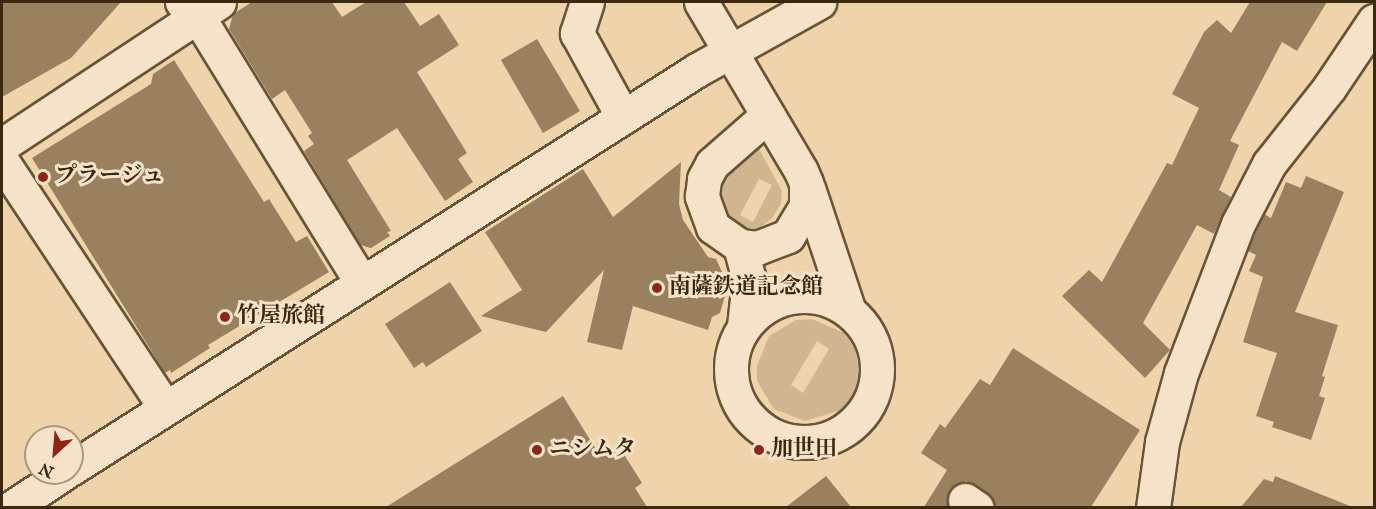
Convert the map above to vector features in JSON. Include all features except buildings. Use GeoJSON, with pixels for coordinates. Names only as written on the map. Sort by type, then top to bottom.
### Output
{"type":"FeatureCollection","features":[{"type":"Feature","properties":{"kind":"street"},"geometry":{"type":"LineString","coordinates":[[587,2],[577,33],[623,117]]}},
{"type":"Feature","properties":{"kind":"street"},"geometry":{"type":"LineString","coordinates":[[701,2],[806,183],[849,311],[865,330],[875,352],[875,384],[871,400],[857,420],[837,435],[814,442],[790,441],[767,433],[748,417],[735,396],[730,372],[733,348],[744,326],[750,280],[740,246]]}},
{"type":"Feature","properties":{"kind":"street"},"geometry":{"type":"LineString","coordinates":[[84,460],[623,117],[819,2]]}},
{"type":"Feature","properties":{"kind":"street"},"geometry":{"type":"LineString","coordinates":[[2,145],[199,6],[361,282]]}},
{"type":"Feature","properties":{"kind":"street"},"geometry":{"type":"LineString","coordinates":[[1153,507],[1162,442],[1181,373],[1238,224],[1269,164],[1329,88],[1374,21]]}},
{"type":"Feature","properties":{"kind":"street"},"geometry":{"type":"LineString","coordinates":[[768,115],[712,164],[704,179],[702,196],[712,227],[740,246],[757,248],[788,236],[806,206],[806,183]]}},
{"type":"Feature","properties":{"kind":"street"},"geometry":{"type":"LineString","coordinates":[[2,162],[165,408]]}},
{"type":"Feature","properties":{"kind":"street"},"geometry":{"type":"LineString","coordinates":[[744,326],[761,310],[782,299],[805,296],[828,300],[849,311]]}},
{"type":"Feature","properties":{"kind":"street"},"geometry":{"type":"LineString","coordinates":[[11,507],[45,485]]}},
{"type":"Feature","properties":{"kind":"shaded area"},"geometry":{"type":"Polygon","coordinates":[[[757,145],[782,191],[781,204],[772,218],[759,228],[743,231],[718,219],[717,183],[730,166],[757,145]],[[759,179],[740,215],[753,222],[772,185],[759,179]]]}},
{"type":"Feature","properties":{"kind":"shaded area"},"geometry":{"type":"Polygon","coordinates":[[[812,319],[844,333],[854,348],[859,365],[858,383],[851,399],[838,411],[805,421],[774,409],[757,381],[757,366],[769,336],[796,320],[812,319]],[[817,341],[791,385],[803,393],[829,349],[817,341]]]}},
{"type":"Feature","properties":{"kind":"place","name":"プラージュ"},"geometry":{"type":"Point","coordinates":[43,177]}},
{"type":"Feature","properties":{"kind":"place","name":"南薩鉄道記念館"},"geometry":{"type":"Point","coordinates":[657,288]}},
{"type":"Feature","properties":{"kind":"place","name":"竹屋旅館"},"geometry":{"type":"Point","coordinates":[225,317]}},
{"type":"Feature","properties":{"kind":"place","name":"ニシムタ"},"geometry":{"type":"Point","coordinates":[537,450]}},
{"type":"Feature","properties":{"kind":"place","name":"加世田"},"geometry":{"type":"Point","coordinates":[759,450]}}]}
